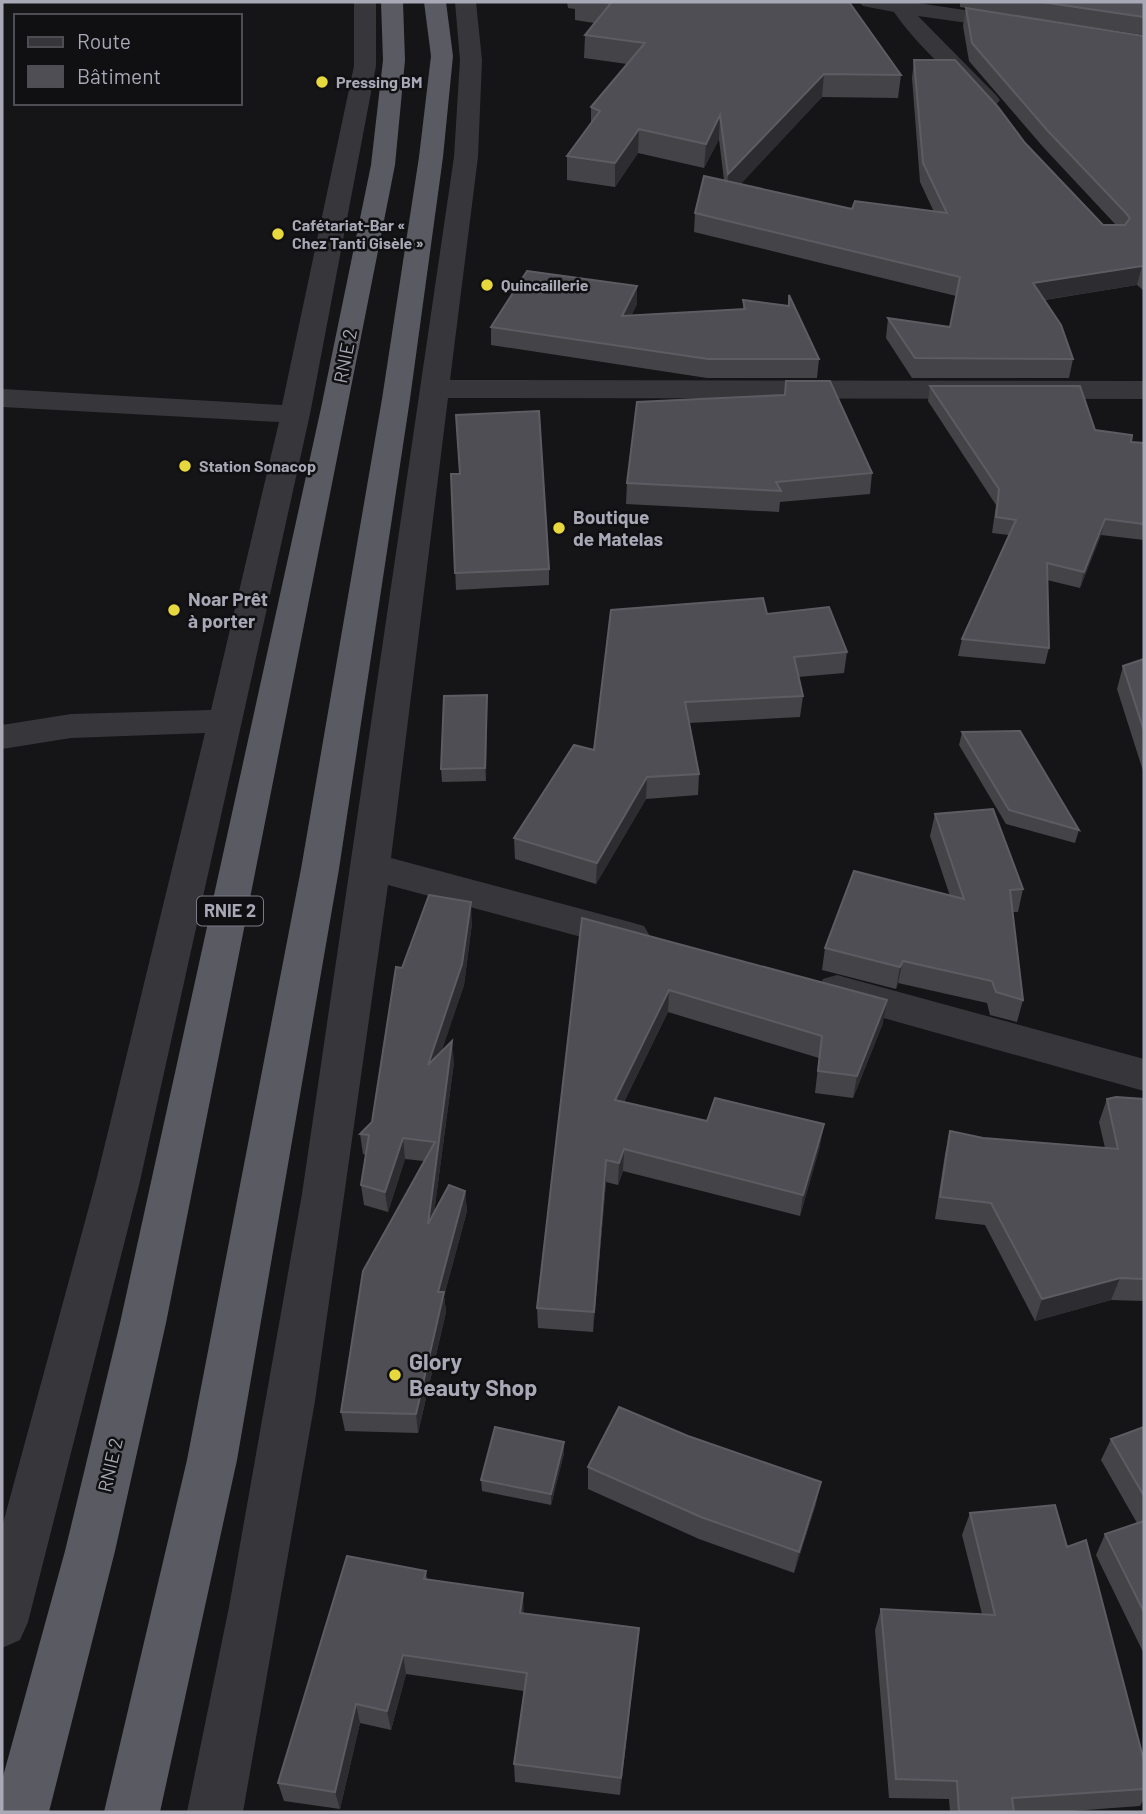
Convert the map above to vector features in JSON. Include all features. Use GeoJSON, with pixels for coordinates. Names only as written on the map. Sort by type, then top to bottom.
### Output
{"type":"FeatureCollection","features":[{"type":"Feature","properties":{"kind":"highway","name":"RNIE 2"},"geometry":{"type":"LineString","coordinates":[[21,1812],[90,1550],[143,1323],[335,408],[383,165],[394,60],[392,2]]}},
{"type":"Feature","properties":{"kind":"highway"},"geometry":{"type":"LineString","coordinates":[[132,1812],[212,1460],[320,869],[396,399],[431,157],[442,56],[435,2]]}},
{"type":"Feature","properties":{"kind":"street"},"geometry":{"type":"LineString","coordinates":[[2,1622],[121,1168],[295,414],[365,65],[365,2]]}},
{"type":"Feature","properties":{"kind":"street"},"geometry":{"type":"LineString","coordinates":[[215,1812],[282,1449],[369,866],[466,157],[471,60],[465,2]]}},
{"type":"Feature","properties":{"kind":"street"},"geometry":{"type":"LineString","coordinates":[[870,2],[898,4],[1037,28]]}},
{"type":"Feature","properties":{"kind":"street"},"geometry":{"type":"LineString","coordinates":[[970,17],[1017,2]]}},
{"type":"Feature","properties":{"kind":"street"},"geometry":{"type":"LineString","coordinates":[[898,4],[916,30],[954,62],[1005,118]]}},
{"type":"Feature","properties":{"kind":"street"},"geometry":{"type":"LineString","coordinates":[[434,389],[1144,390]]}},
{"type":"Feature","properties":{"kind":"street"},"geometry":{"type":"LineString","coordinates":[[2,398],[295,414]]}},
{"type":"Feature","properties":{"kind":"street"},"geometry":{"type":"LineString","coordinates":[[2,737],[71,726],[224,721]]}},
{"type":"Feature","properties":{"kind":"street"},"geometry":{"type":"LineString","coordinates":[[369,866],[665,945]]}},
{"type":"Feature","properties":{"kind":"street"},"geometry":{"type":"LineString","coordinates":[[800,981],[1144,1075]]}},
{"type":"Feature","properties":{"kind":"building"},"geometry":{"type":"Polygon","coordinates":[[[603,2],[849,2],[901,75],[824,74],[728,174],[720,115],[706,144],[639,129],[615,163],[567,156],[600,111],[591,107],[645,43],[585,35],[611,3],[603,2]]]}},
{"type":"Feature","properties":{"kind":"building"},"geometry":{"type":"Polygon","coordinates":[[[1042,2],[1144,2],[1144,17],[1042,2]]]}},
{"type":"Feature","properties":{"kind":"building"},"geometry":{"type":"Polygon","coordinates":[[[966,8],[1144,36],[1144,268],[1142,266],[1033,283],[1061,325],[1073,359],[915,358],[888,318],[950,327],[960,277],[695,213],[704,176],[852,209],[855,201],[947,213],[923,163],[914,60],[955,60],[998,107],[1025,143],[1103,225],[1125,225],[1130,218],[1125,212],[1047,130],[972,43],[966,8]]]}},
{"type":"Feature","properties":{"kind":"building"},"geometry":{"type":"Polygon","coordinates":[[[527,271],[637,286],[622,316],[745,309],[743,300],[789,306],[789,295],[819,359],[708,359],[491,327],[527,271]]]}},
{"type":"Feature","properties":{"kind":"building"},"geometry":{"type":"Polygon","coordinates":[[[786,381],[830,381],[872,473],[776,482],[781,491],[627,483],[637,402],[785,395],[786,381]]]}},
{"type":"Feature","properties":{"kind":"building"},"geometry":{"type":"Polygon","coordinates":[[[930,386],[1080,386],[1095,430],[1132,435],[1131,442],[1144,443],[1144,524],[1105,519],[1084,572],[1047,563],[1049,648],[962,639],[1016,520],[996,517],[999,489],[930,386]]]}},
{"type":"Feature","properties":{"kind":"building"},"geometry":{"type":"Polygon","coordinates":[[[539,411],[549,569],[455,573],[451,474],[460,474],[456,415],[539,411]]]}},
{"type":"Feature","properties":{"kind":"building"},"geometry":{"type":"Polygon","coordinates":[[[763,598],[767,614],[829,607],[847,652],[794,657],[803,696],[685,702],[699,774],[647,777],[597,863],[514,838],[574,745],[594,750],[611,610],[763,598]]]}},
{"type":"Feature","properties":{"kind":"building"},"geometry":{"type":"Polygon","coordinates":[[[1144,659],[1144,731],[1123,666],[1144,659]]]}},
{"type":"Feature","properties":{"kind":"building"},"geometry":{"type":"Polygon","coordinates":[[[487,695],[485,768],[441,769],[444,696],[487,695]]]}},
{"type":"Feature","properties":{"kind":"building"},"geometry":{"type":"Polygon","coordinates":[[[1020,731],[1079,830],[1009,810],[962,732],[1020,731]]]}},
{"type":"Feature","properties":{"kind":"building"},"geometry":{"type":"Polygon","coordinates":[[[993,809],[1023,889],[1010,890],[1023,1000],[996,992],[992,981],[903,961],[900,967],[825,948],[854,871],[964,899],[935,814],[993,809]]]}},
{"type":"Feature","properties":{"kind":"building"},"geometry":{"type":"Polygon","coordinates":[[[429,895],[471,902],[462,964],[428,1065],[452,1041],[428,1224],[449,1185],[465,1191],[438,1292],[444,1292],[416,1414],[341,1412],[363,1271],[435,1142],[403,1138],[385,1192],[361,1185],[369,1135],[360,1134],[372,1122],[396,967],[402,968],[429,895]]]}},
{"type":"Feature","properties":{"kind":"building"},"geometry":{"type":"Polygon","coordinates":[[[582,918],[887,1000],[857,1076],[818,1071],[822,1036],[669,990],[615,1100],[707,1121],[715,1098],[824,1124],[803,1195],[624,1149],[619,1163],[606,1160],[594,1312],[537,1308],[582,918]]]}},
{"type":"Feature","properties":{"kind":"building"},"geometry":{"type":"Polygon","coordinates":[[[1107,1099],[1144,1099],[1144,1279],[1120,1278],[1042,1299],[991,1203],[940,1197],[950,1131],[983,1138],[1118,1149],[1107,1099]]]}},
{"type":"Feature","properties":{"kind":"building"},"geometry":{"type":"Polygon","coordinates":[[[619,1407],[688,1436],[821,1482],[799,1552],[701,1517],[588,1467],[619,1407]]]}},
{"type":"Feature","properties":{"kind":"building"},"geometry":{"type":"Polygon","coordinates":[[[495,1427],[564,1442],[551,1494],[481,1480],[495,1427]]]}},
{"type":"Feature","properties":{"kind":"building"},"geometry":{"type":"Polygon","coordinates":[[[1144,1427],[1144,1496],[1111,1439],[1144,1427]]]}},
{"type":"Feature","properties":{"kind":"building"},"geometry":{"type":"Polygon","coordinates":[[[1055,1505],[1067,1547],[1086,1540],[1144,1761],[1144,1789],[1012,1798],[1014,1812],[959,1812],[957,1781],[896,1779],[881,1609],[995,1615],[970,1513],[1055,1505]]]}},
{"type":"Feature","properties":{"kind":"building"},"geometry":{"type":"Polygon","coordinates":[[[1144,1521],[1144,1612],[1105,1534],[1144,1521]]]}},
{"type":"Feature","properties":{"kind":"building"},"geometry":{"type":"Polygon","coordinates":[[[347,1556],[426,1571],[424,1579],[523,1593],[520,1613],[639,1628],[621,1778],[514,1764],[527,1673],[403,1655],[387,1711],[356,1704],[335,1792],[278,1783],[347,1556]]]}},
{"type":"Feature","properties":{"kind":"place","name":"Pressing BM"},"geometry":{"type":"Point","coordinates":[322,82]}},
{"type":"Feature","properties":{"kind":"place","name":"Cafétariat-Bar « Chez Tanti Gisèle »"},"geometry":{"type":"Point","coordinates":[278,234]}},
{"type":"Feature","properties":{"kind":"place","name":"Quincaillerie"},"geometry":{"type":"Point","coordinates":[487,285]}},
{"type":"Feature","properties":{"kind":"place","name":"Station Sonacop"},"geometry":{"type":"Point","coordinates":[185,466]}},
{"type":"Feature","properties":{"kind":"place","name":"Boutique de Matelas"},"geometry":{"type":"Point","coordinates":[559,528]}},
{"type":"Feature","properties":{"kind":"place","name":"Noar Prêt à porter"},"geometry":{"type":"Point","coordinates":[174,610]}},
{"type":"Feature","properties":{"kind":"place","name":"Glory Beauty Shop"},"geometry":{"type":"Point","coordinates":[395,1375]}}]}
